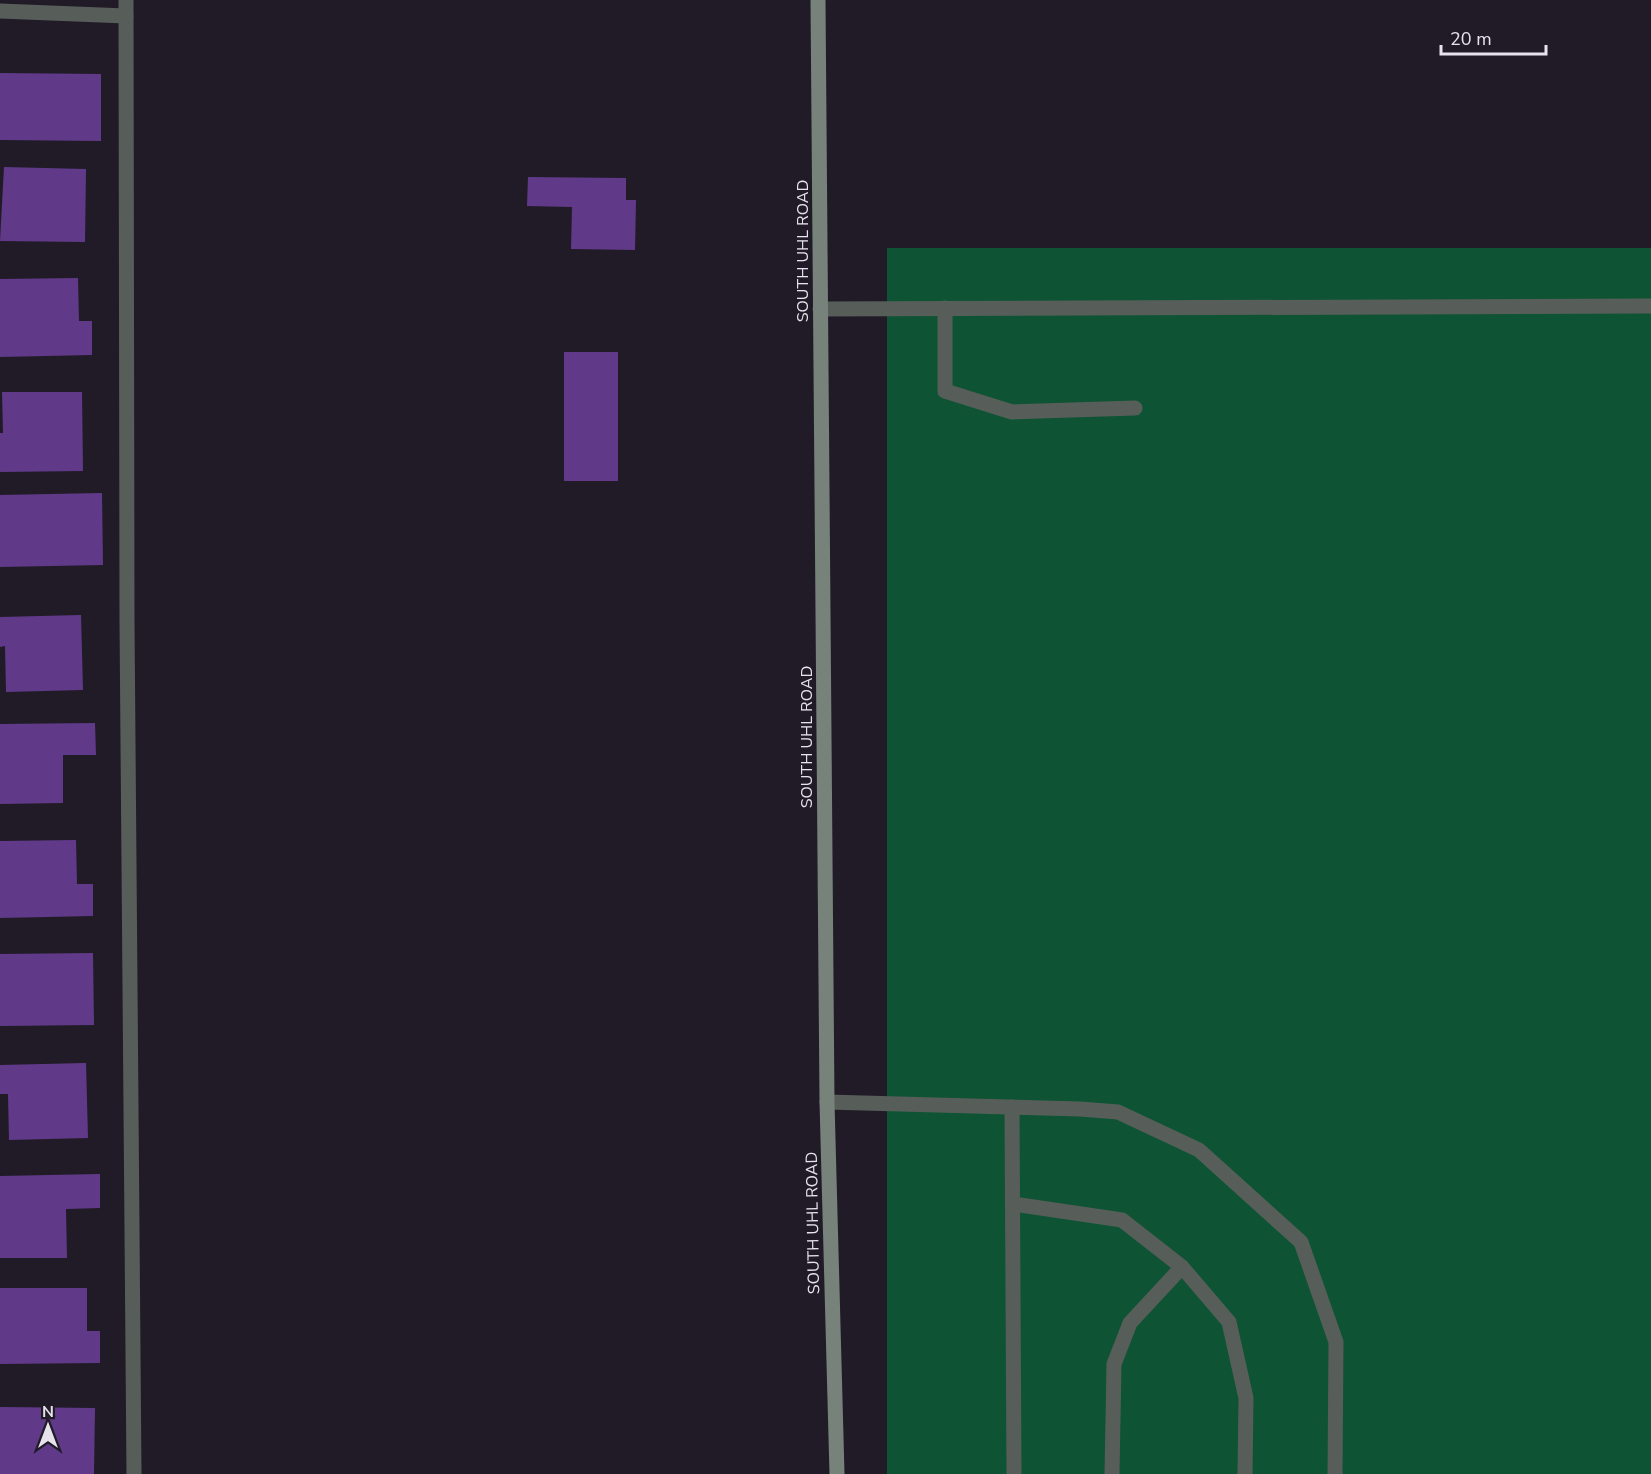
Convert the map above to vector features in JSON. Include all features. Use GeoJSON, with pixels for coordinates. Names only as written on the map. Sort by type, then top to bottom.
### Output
{"type":"FeatureCollection","features":[{"type":"Feature","properties":{"kind":"main road","name":"SOUTH UHL ROAD"},"geometry":{"type":"LineString","coordinates":[[818,0],[827,1102],[837,1474]]}},
{"type":"Feature","properties":{"kind":"lane"},"geometry":{"type":"LineString","coordinates":[[126,0],[134,1474]]}},
{"type":"Feature","properties":{"kind":"lane"},"geometry":{"type":"LineString","coordinates":[[0,11],[126,16]]}},
{"type":"Feature","properties":{"kind":"lane"},"geometry":{"type":"LineString","coordinates":[[820,309],[1651,306]]}},
{"type":"Feature","properties":{"kind":"lane"},"geometry":{"type":"LineString","coordinates":[[945,308],[945,391],[1012,412],[1135,408]]}},
{"type":"Feature","properties":{"kind":"lane"},"geometry":{"type":"LineString","coordinates":[[827,1102],[1118,1112],[1199,1149],[1301,1242],[1336,1342],[1335,1474]]}},
{"type":"Feature","properties":{"kind":"lane"},"geometry":{"type":"LineString","coordinates":[[1012,1107],[1014,1474]]}},
{"type":"Feature","properties":{"kind":"lane"},"geometry":{"type":"LineString","coordinates":[[1013,1204],[1122,1220],[1182,1268],[1229,1322],[1246,1398],[1245,1474]]}},
{"type":"Feature","properties":{"kind":"lane"},"geometry":{"type":"LineString","coordinates":[[1112,1474],[1114,1364],[1130,1323],[1182,1268]]}},
{"type":"Feature","properties":{"kind":"green space"},"geometry":{"type":"Polygon","coordinates":[[[887,248],[1651,248],[1651,1474],[887,1474],[887,248]]]}},
{"type":"Feature","properties":{"kind":"building"},"geometry":{"type":"Polygon","coordinates":[[[0,73],[101,74],[101,141],[0,140],[0,73]]]}},
{"type":"Feature","properties":{"kind":"building"},"geometry":{"type":"Polygon","coordinates":[[[4,167],[86,169],[85,242],[0,241],[4,167]]]}},
{"type":"Feature","properties":{"kind":"building"},"geometry":{"type":"Polygon","coordinates":[[[528,177],[626,178],[626,200],[636,200],[635,250],[571,249],[572,207],[527,206],[528,177]]]}},
{"type":"Feature","properties":{"kind":"building"},"geometry":{"type":"Polygon","coordinates":[[[78,278],[79,321],[92,321],[92,355],[0,357],[0,279],[78,278]]]}},
{"type":"Feature","properties":{"kind":"building"},"geometry":{"type":"Polygon","coordinates":[[[564,352],[618,352],[618,481],[564,481],[564,352]]]}},
{"type":"Feature","properties":{"kind":"building"},"geometry":{"type":"Polygon","coordinates":[[[2,392],[82,392],[83,471],[0,472],[0,433],[3,433],[2,392]]]}},
{"type":"Feature","properties":{"kind":"building"},"geometry":{"type":"Polygon","coordinates":[[[102,493],[103,565],[0,567],[0,495],[102,493]]]}},
{"type":"Feature","properties":{"kind":"building"},"geometry":{"type":"Polygon","coordinates":[[[81,615],[83,690],[6,692],[5,646],[0,647],[0,617],[81,615]]]}},
{"type":"Feature","properties":{"kind":"building"},"geometry":{"type":"Polygon","coordinates":[[[95,723],[96,755],[63,755],[63,803],[0,804],[0,724],[95,723]]]}},
{"type":"Feature","properties":{"kind":"building"},"geometry":{"type":"Polygon","coordinates":[[[76,840],[77,884],[93,884],[93,916],[0,918],[0,841],[76,840]]]}},
{"type":"Feature","properties":{"kind":"building"},"geometry":{"type":"Polygon","coordinates":[[[93,953],[94,1025],[0,1026],[0,954],[93,953]]]}},
{"type":"Feature","properties":{"kind":"building"},"geometry":{"type":"Polygon","coordinates":[[[86,1063],[88,1138],[9,1140],[8,1094],[0,1094],[0,1065],[86,1063]]]}},
{"type":"Feature","properties":{"kind":"building"},"geometry":{"type":"Polygon","coordinates":[[[100,1174],[100,1208],[66,1209],[67,1258],[0,1258],[0,1176],[100,1174]]]}},
{"type":"Feature","properties":{"kind":"building"},"geometry":{"type":"Polygon","coordinates":[[[0,1288],[87,1288],[87,1331],[100,1331],[100,1363],[0,1364],[0,1288]]]}},
{"type":"Feature","properties":{"kind":"building"},"geometry":{"type":"Polygon","coordinates":[[[0,1407],[95,1408],[94,1474],[0,1474],[0,1407]]]}}]}
